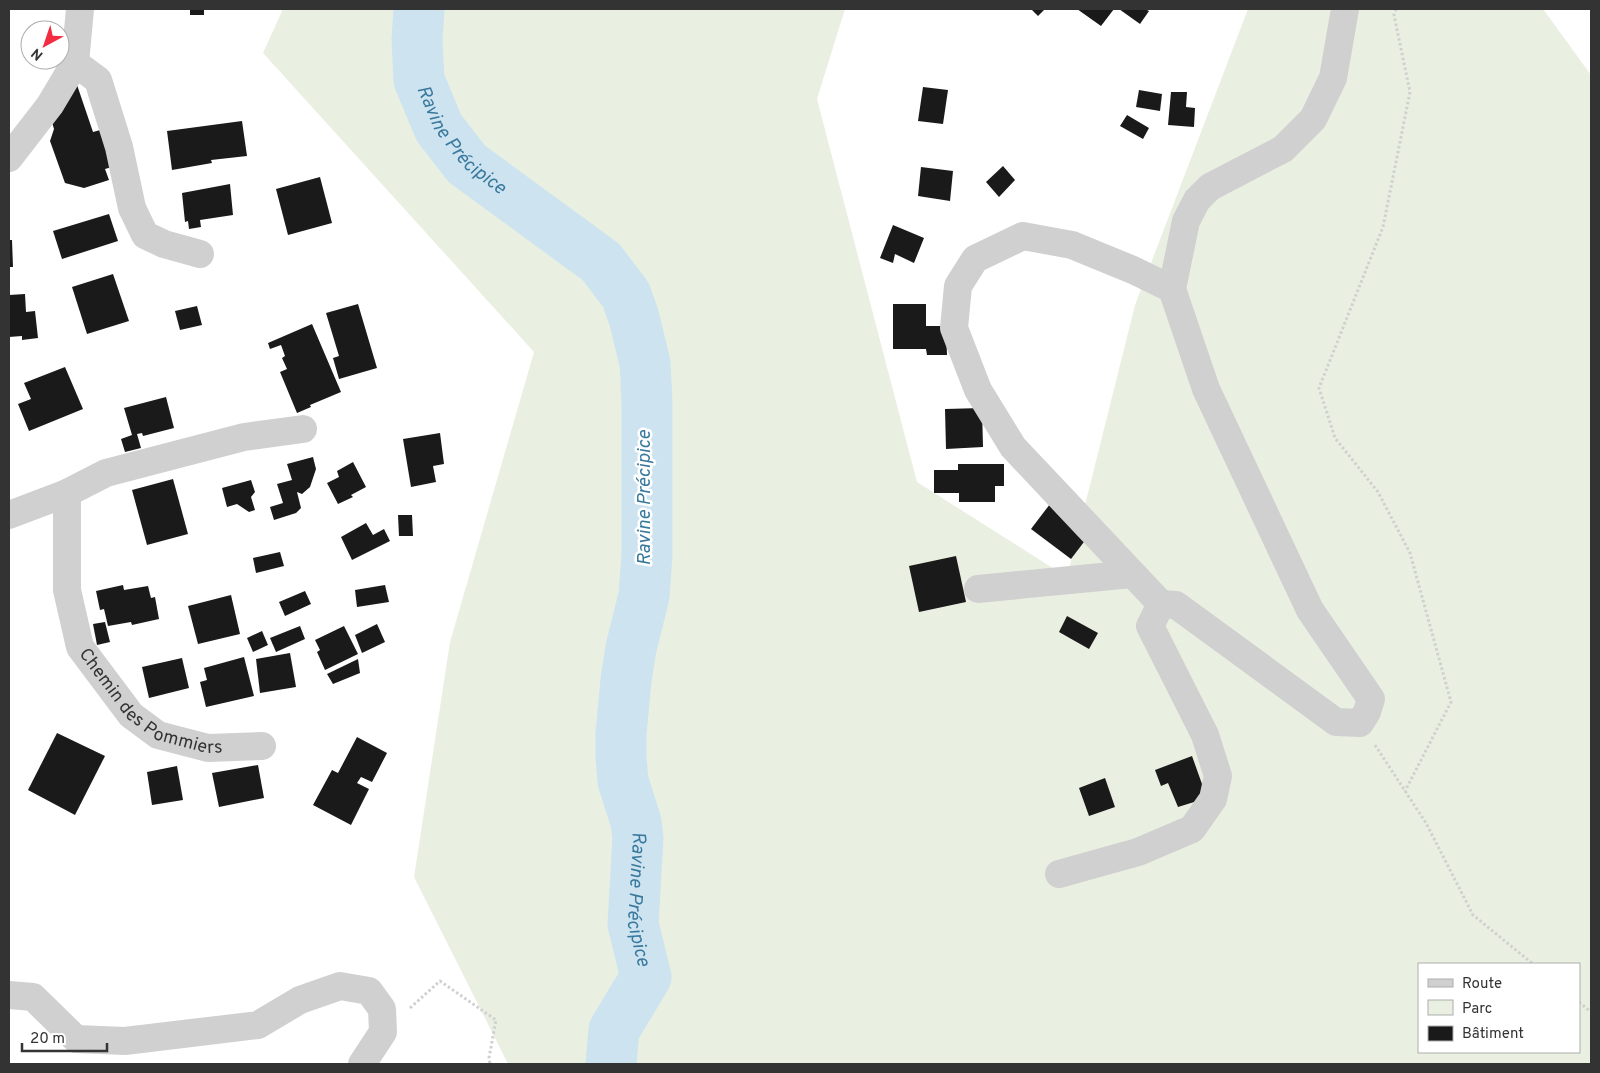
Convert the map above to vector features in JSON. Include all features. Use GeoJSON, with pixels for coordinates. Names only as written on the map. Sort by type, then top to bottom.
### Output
{"type":"FeatureCollection","features":[{"type":"Feature","properties":{"kind":"street"},"geometry":{"type":"LineString","coordinates":[[9,158],[50,105],[74,63],[80,9]]}},
{"type":"Feature","properties":{"kind":"street"},"geometry":{"type":"LineString","coordinates":[[1172,289],[1133,270],[1072,245],[1023,236],[975,259],[958,286],[954,328],[978,390],[1013,447],[1161,604],[1176,605],[1336,722],[1360,723],[1367,712],[1371,699],[1310,610],[1206,389],[1172,289],[1186,221],[1197,200],[1210,186],[1283,149],[1313,119],[1333,78],[1343,14],[1346,9]]}},
{"type":"Feature","properties":{"kind":"street"},"geometry":{"type":"LineString","coordinates":[[74,63],[98,80],[119,148],[132,208],[145,235],[164,244],[200,254]]}},
{"type":"Feature","properties":{"kind":"street"},"geometry":{"type":"LineString","coordinates":[[9,515],[67,493],[106,474],[244,437],[303,429]]}},
{"type":"Feature","properties":{"kind":"street","name":"Chemin des Pommiers"},"geometry":{"type":"LineString","coordinates":[[67,493],[67,590],[80,647],[131,715],[158,735],[208,748],[262,746]]}},
{"type":"Feature","properties":{"kind":"street"},"geometry":{"type":"LineString","coordinates":[[978,588],[1132,574]]}},
{"type":"Feature","properties":{"kind":"street"},"geometry":{"type":"LineString","coordinates":[[1059,874],[1138,852],[1192,829],[1213,799],[1218,776],[1206,735],[1150,626],[1161,604]]}},
{"type":"Feature","properties":{"kind":"street"},"geometry":{"type":"LineString","coordinates":[[9,995],[33,997],[76,1039],[125,1041],[258,1025],[300,1000],[340,986],[369,990],[382,1009],[383,1032],[362,1064]]}},
{"type":"Feature","properties":{"kind":"path"},"geometry":{"type":"LineString","coordinates":[[1396,9],[1394,15],[1410,92],[1383,227],[1319,388],[1335,438],[1378,492],[1410,553],[1451,702],[1405,791]]}},
{"type":"Feature","properties":{"kind":"path"},"geometry":{"type":"LineString","coordinates":[[1360,723],[1426,823],[1473,915],[1532,963]]}},
{"type":"Feature","properties":{"kind":"path"},"geometry":{"type":"LineString","coordinates":[[383,1032],[440,981],[496,1020],[489,1058],[490,1064]]}},
{"type":"Feature","properties":{"kind":"path"},"geometry":{"type":"LineString","coordinates":[[1580,1003],[1591,1012]]}},
{"type":"Feature","properties":{"kind":"green space"},"geometry":{"type":"Polygon","coordinates":[[[283,9],[845,9],[817,99],[917,482],[1067,577],[1135,305],[1248,9],[1543,9],[1591,75],[1591,1064],[508,1064],[414,877],[450,642],[534,352],[263,53],[283,9]]]}},
{"type":"Feature","properties":{"kind":"building"},"geometry":{"type":"Polygon","coordinates":[[[190,9],[204,9],[204,15],[190,15],[190,9]]]}},
{"type":"Feature","properties":{"kind":"building"},"geometry":{"type":"Polygon","coordinates":[[[1031,9],[1045,9],[1038,16],[1031,9]]]}},
{"type":"Feature","properties":{"kind":"building"},"geometry":{"type":"Polygon","coordinates":[[[1077,9],[1114,9],[1101,26],[1077,9]]]}},
{"type":"Feature","properties":{"kind":"building"},"geometry":{"type":"Polygon","coordinates":[[[1119,9],[1145,9],[1149,11],[1140,24],[1119,9]]]}},
{"type":"Feature","properties":{"kind":"building"},"geometry":{"type":"Polygon","coordinates":[[[75,79],[93,132],[104,129],[112,167],[105,169],[109,180],[84,188],[65,183],[50,141],[54,129],[51,119],[75,79]]]}},
{"type":"Feature","properties":{"kind":"building"},"geometry":{"type":"Polygon","coordinates":[[[923,87],[948,90],[943,124],[918,121],[923,87]]]}},
{"type":"Feature","properties":{"kind":"building"},"geometry":{"type":"Polygon","coordinates":[[[1139,90],[1162,94],[1160,111],[1136,107],[1139,90]]]}},
{"type":"Feature","properties":{"kind":"building"},"geometry":{"type":"Polygon","coordinates":[[[1171,92],[1187,92],[1186,107],[1195,108],[1194,127],[1168,125],[1171,92]]]}},
{"type":"Feature","properties":{"kind":"building"},"geometry":{"type":"Polygon","coordinates":[[[1127,115],[1149,128],[1143,139],[1120,126],[1127,115]]]}},
{"type":"Feature","properties":{"kind":"building"},"geometry":{"type":"Polygon","coordinates":[[[242,121],[247,156],[211,160],[212,163],[172,170],[167,131],[242,121]]]}},
{"type":"Feature","properties":{"kind":"building"},"geometry":{"type":"Polygon","coordinates":[[[1003,166],[1015,180],[999,197],[986,182],[1003,166]]]}},
{"type":"Feature","properties":{"kind":"building"},"geometry":{"type":"Polygon","coordinates":[[[921,167],[953,171],[950,201],[918,196],[921,167]]]}},
{"type":"Feature","properties":{"kind":"building"},"geometry":{"type":"Polygon","coordinates":[[[320,177],[332,223],[288,235],[276,189],[320,177]]]}},
{"type":"Feature","properties":{"kind":"building"},"geometry":{"type":"Polygon","coordinates":[[[230,184],[233,215],[200,220],[201,227],[189,229],[188,221],[185,222],[182,193],[230,184]]]}},
{"type":"Feature","properties":{"kind":"building"},"geometry":{"type":"Polygon","coordinates":[[[109,214],[118,241],[62,259],[53,231],[109,214]]]}},
{"type":"Feature","properties":{"kind":"building"},"geometry":{"type":"Polygon","coordinates":[[[893,225],[924,238],[914,263],[895,254],[893,263],[880,258],[893,225]]]}},
{"type":"Feature","properties":{"kind":"building"},"geometry":{"type":"Polygon","coordinates":[[[9,240],[12,240],[13,267],[9,267],[9,240]]]}},
{"type":"Feature","properties":{"kind":"building"},"geometry":{"type":"Polygon","coordinates":[[[113,274],[129,321],[87,334],[72,287],[113,274]]]}},
{"type":"Feature","properties":{"kind":"building"},"geometry":{"type":"Polygon","coordinates":[[[25,294],[26,312],[35,311],[38,338],[22,340],[22,336],[9,337],[9,295],[25,294]]]}},
{"type":"Feature","properties":{"kind":"building"},"geometry":{"type":"Polygon","coordinates":[[[358,304],[377,368],[339,379],[333,358],[339,356],[326,313],[358,304]]]}},
{"type":"Feature","properties":{"kind":"building"},"geometry":{"type":"Polygon","coordinates":[[[893,304],[926,304],[926,326],[946,326],[947,355],[927,355],[926,349],[893,349],[893,304]]]}},
{"type":"Feature","properties":{"kind":"building"},"geometry":{"type":"Polygon","coordinates":[[[197,306],[202,325],[180,330],[175,311],[197,306]]]}},
{"type":"Feature","properties":{"kind":"building"},"geometry":{"type":"Polygon","coordinates":[[[312,324],[341,392],[310,405],[311,407],[297,413],[280,372],[287,369],[282,358],[285,356],[281,345],[270,349],[268,343],[312,324]]]}},
{"type":"Feature","properties":{"kind":"building"},"geometry":{"type":"Polygon","coordinates":[[[65,367],[83,409],[29,431],[18,404],[31,399],[24,383],[65,367]]]}},
{"type":"Feature","properties":{"kind":"building"},"geometry":{"type":"Polygon","coordinates":[[[166,397],[174,428],[143,436],[142,433],[137,434],[141,448],[125,452],[121,439],[132,435],[124,408],[166,397]]]}},
{"type":"Feature","properties":{"kind":"building"},"geometry":{"type":"Polygon","coordinates":[[[982,408],[983,447],[946,449],[945,409],[982,408]]]}},
{"type":"Feature","properties":{"kind":"building"},"geometry":{"type":"Polygon","coordinates":[[[440,433],[444,464],[433,466],[436,482],[411,487],[403,439],[440,433]]]}},
{"type":"Feature","properties":{"kind":"building"},"geometry":{"type":"Polygon","coordinates":[[[313,457],[316,469],[310,487],[302,494],[297,492],[301,508],[296,513],[274,520],[270,507],[283,503],[277,484],[292,480],[287,464],[313,457]]]}},
{"type":"Feature","properties":{"kind":"building"},"geometry":{"type":"Polygon","coordinates":[[[353,462],[366,487],[351,495],[353,497],[338,504],[327,483],[339,477],[337,471],[353,462]]]}},
{"type":"Feature","properties":{"kind":"building"},"geometry":{"type":"Polygon","coordinates":[[[958,464],[1004,464],[1004,486],[995,486],[995,502],[959,502],[959,493],[934,493],[934,470],[958,470],[958,464]]]}},
{"type":"Feature","properties":{"kind":"building"},"geometry":{"type":"Polygon","coordinates":[[[173,479],[188,534],[147,545],[132,490],[173,479]]]}},
{"type":"Feature","properties":{"kind":"building"},"geometry":{"type":"Polygon","coordinates":[[[251,480],[255,492],[251,497],[255,510],[249,512],[237,504],[227,507],[222,488],[251,480]]]}},
{"type":"Feature","properties":{"kind":"building"},"geometry":{"type":"Polygon","coordinates":[[[1050,504],[1090,534],[1071,559],[1031,529],[1050,504]]]}},
{"type":"Feature","properties":{"kind":"building"},"geometry":{"type":"Polygon","coordinates":[[[398,515],[412,515],[413,536],[399,536],[398,515]]]}},
{"type":"Feature","properties":{"kind":"building"},"geometry":{"type":"Polygon","coordinates":[[[366,523],[373,535],[384,529],[390,541],[352,560],[341,537],[366,523]]]}},
{"type":"Feature","properties":{"kind":"building"},"geometry":{"type":"Polygon","coordinates":[[[280,552],[284,566],[256,573],[253,558],[280,552]]]}},
{"type":"Feature","properties":{"kind":"building"},"geometry":{"type":"Polygon","coordinates":[[[956,556],[966,602],[919,612],[909,566],[956,556]]]}},
{"type":"Feature","properties":{"kind":"building"},"geometry":{"type":"Polygon","coordinates":[[[123,585],[124,590],[148,586],[151,598],[155,597],[159,619],[132,625],[131,622],[108,626],[104,609],[100,610],[96,591],[123,585]]]}},
{"type":"Feature","properties":{"kind":"building"},"geometry":{"type":"Polygon","coordinates":[[[385,585],[389,602],[357,607],[355,590],[385,585]]]}},
{"type":"Feature","properties":{"kind":"building"},"geometry":{"type":"Polygon","coordinates":[[[305,591],[311,604],[285,616],[279,602],[305,591]]]}},
{"type":"Feature","properties":{"kind":"building"},"geometry":{"type":"Polygon","coordinates":[[[231,595],[240,634],[198,644],[188,606],[231,595]]]}},
{"type":"Feature","properties":{"kind":"building"},"geometry":{"type":"Polygon","coordinates":[[[1067,616],[1098,633],[1089,649],[1059,632],[1067,616]]]}},
{"type":"Feature","properties":{"kind":"building"},"geometry":{"type":"Polygon","coordinates":[[[105,622],[110,642],[97,645],[93,624],[105,622]]]}},
{"type":"Feature","properties":{"kind":"building"},"geometry":{"type":"Polygon","coordinates":[[[377,624],[385,642],[362,653],[355,635],[377,624]]]}},
{"type":"Feature","properties":{"kind":"building"},"geometry":{"type":"Polygon","coordinates":[[[300,626],[305,639],[276,652],[270,638],[300,626]]]}},
{"type":"Feature","properties":{"kind":"building"},"geometry":{"type":"Polygon","coordinates":[[[344,626],[358,654],[325,670],[317,652],[320,650],[315,640],[344,626]]]}},
{"type":"Feature","properties":{"kind":"building"},"geometry":{"type":"Polygon","coordinates":[[[262,631],[268,645],[253,652],[247,638],[262,631]]]}},
{"type":"Feature","properties":{"kind":"building"},"geometry":{"type":"Polygon","coordinates":[[[290,653],[296,687],[260,693],[256,659],[290,653]]]}},
{"type":"Feature","properties":{"kind":"building"},"geometry":{"type":"Polygon","coordinates":[[[244,657],[254,696],[206,707],[200,682],[207,680],[204,668],[244,657]]]}},
{"type":"Feature","properties":{"kind":"building"},"geometry":{"type":"Polygon","coordinates":[[[182,658],[189,688],[149,698],[142,667],[182,658]]]}},
{"type":"Feature","properties":{"kind":"building"},"geometry":{"type":"Polygon","coordinates":[[[358,659],[360,673],[333,684],[327,674],[358,659]]]}},
{"type":"Feature","properties":{"kind":"building"},"geometry":{"type":"Polygon","coordinates":[[[57,733],[105,756],[75,815],[28,790],[57,733]]]}},
{"type":"Feature","properties":{"kind":"building"},"geometry":{"type":"Polygon","coordinates":[[[357,737],[387,753],[372,782],[361,777],[357,783],[369,789],[351,825],[313,805],[332,770],[338,773],[357,737]]]}},
{"type":"Feature","properties":{"kind":"building"},"geometry":{"type":"Polygon","coordinates":[[[1192,756],[1207,798],[1178,807],[1168,783],[1161,786],[1155,770],[1192,756]]]}},
{"type":"Feature","properties":{"kind":"building"},"geometry":{"type":"Polygon","coordinates":[[[258,765],[264,798],[219,807],[212,773],[258,765]]]}},
{"type":"Feature","properties":{"kind":"building"},"geometry":{"type":"Polygon","coordinates":[[[177,766],[183,800],[152,805],[147,772],[177,766]]]}},
{"type":"Feature","properties":{"kind":"building"},"geometry":{"type":"Polygon","coordinates":[[[1105,778],[1115,807],[1089,816],[1079,788],[1105,778]]]}},
{"type":"Feature","properties":{"kind":"waterway","name":"Ravine Précipice"},"geometry":{"type":"LineString","coordinates":[[419,9],[417,39],[419,80],[439,128],[467,164],[601,262],[626,295],[634,318],[645,363],[647,402],[647,555],[644,596],[631,648],[626,680],[621,734],[621,758],[623,781],[636,822],[638,838],[633,924],[646,977],[614,1030],[611,1064]]}}]}
